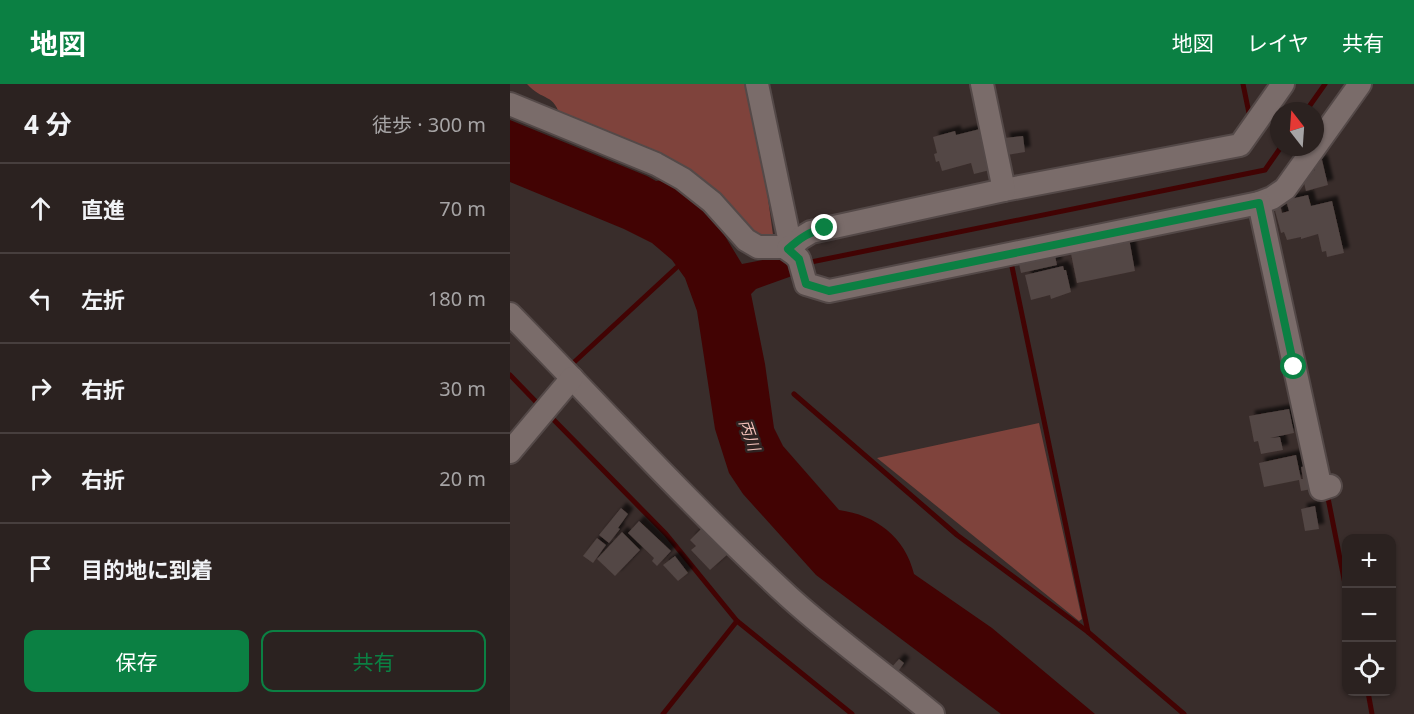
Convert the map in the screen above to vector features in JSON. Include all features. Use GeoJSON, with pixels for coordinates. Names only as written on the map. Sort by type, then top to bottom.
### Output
{"type":"FeatureCollection","features":[{"type":"Feature","properties":{"kind":"street"},"geometry":{"type":"LineString","coordinates":[[756,84],[790,247],[806,284],[829,291],[1259,203],[1272,198],[1286,189],[1360,84]]}},
{"type":"Feature","properties":{"kind":"street"},"geometry":{"type":"LineString","coordinates":[[982,84],[1003,185]]}},
{"type":"Feature","properties":{"kind":"street"},"geometry":{"type":"LineString","coordinates":[[510,104],[683,178],[712,202],[746,240],[758,247],[790,247],[811,232],[1003,185],[1240,145],[1283,84]]}},
{"type":"Feature","properties":{"kind":"street"},"geometry":{"type":"LineString","coordinates":[[1259,203],[1321,489],[1327,487]]}},
{"type":"Feature","properties":{"kind":"street"},"geometry":{"type":"LineString","coordinates":[[510,314],[692,501],[789,596],[841,643],[933,714]]}},
{"type":"Feature","properties":{"kind":"street"},"geometry":{"type":"LineString","coordinates":[[510,452],[544,411],[568,373]]}},
{"type":"Feature","properties":{"kind":"shaded area"},"geometry":{"type":"Polygon","coordinates":[[[527,84],[746,84],[766,184],[774,242],[759,241],[734,217],[561,119],[555,105],[527,84]]]}},
{"type":"Feature","properties":{"kind":"shaded area"},"geometry":{"type":"Polygon","coordinates":[[[1039,423],[1082,619],[1079,621],[877,458],[1039,423]]]}},
{"type":"Feature","properties":{"kind":"water","name":"丙川"},"geometry":{"type":"Polygon","coordinates":[[[510,120],[656,181],[663,180],[693,201],[720,228],[742,264],[784,256],[793,263],[792,276],[756,289],[751,294],[765,364],[774,428],[783,446],[839,510],[865,517],[887,530],[904,549],[914,574],[992,628],[1095,714],[1001,714],[816,575],[743,494],[729,473],[715,429],[697,311],[685,278],[672,260],[652,243],[624,229],[510,182],[510,120]]]}},
{"type":"Feature","properties":{"kind":"building"},"geometry":{"type":"Polygon","coordinates":[[[980,129],[990,170],[974,174],[971,163],[942,171],[939,161],[936,162],[934,154],[937,153],[933,137],[955,131],[956,135],[980,129]]]}},
{"type":"Feature","properties":{"kind":"building"},"geometry":{"type":"Polygon","coordinates":[[[1023,136],[1025,152],[1007,155],[1004,138],[1023,136]]]}},
{"type":"Feature","properties":{"kind":"building"},"geometry":{"type":"Polygon","coordinates":[[[1322,160],[1328,185],[1306,191],[1303,179],[1309,172],[1315,170],[1314,163],[1322,160]]]}},
{"type":"Feature","properties":{"kind":"building"},"geometry":{"type":"Polygon","coordinates":[[[1308,195],[1311,206],[1332,201],[1344,253],[1327,257],[1326,251],[1322,252],[1318,234],[1287,240],[1284,232],[1281,233],[1274,207],[1280,205],[1282,213],[1289,211],[1286,200],[1308,195]]]}},
{"type":"Feature","properties":{"kind":"building"},"geometry":{"type":"Polygon","coordinates":[[[1129,238],[1135,271],[1077,283],[1070,249],[1129,238]]]}},
{"type":"Feature","properties":{"kind":"building"},"geometry":{"type":"Polygon","coordinates":[[[1054,251],[1057,265],[1021,273],[1018,259],[1054,251]]]}},
{"type":"Feature","properties":{"kind":"building"},"geometry":{"type":"Polygon","coordinates":[[[1063,266],[1071,292],[1051,299],[1050,295],[1031,300],[1025,275],[1063,266]]]}},
{"type":"Feature","properties":{"kind":"building"},"geometry":{"type":"Polygon","coordinates":[[[1289,409],[1294,433],[1270,438],[1280,437],[1283,450],[1261,454],[1258,441],[1254,442],[1249,416],[1289,409]]]}},
{"type":"Feature","properties":{"kind":"building"},"geometry":{"type":"Polygon","coordinates":[[[1296,455],[1301,479],[1303,479],[1301,467],[1312,465],[1317,488],[1301,491],[1299,480],[1264,487],[1259,463],[1296,455]]]}},
{"type":"Feature","properties":{"kind":"building"},"geometry":{"type":"Polygon","coordinates":[[[1315,506],[1319,529],[1305,531],[1301,509],[1315,506]]]}},
{"type":"Feature","properties":{"kind":"building"},"geometry":{"type":"Polygon","coordinates":[[[621,508],[628,514],[609,543],[599,535],[621,508]]]}},
{"type":"Feature","properties":{"kind":"building"},"geometry":{"type":"Polygon","coordinates":[[[639,521],[671,551],[657,566],[652,561],[654,558],[628,533],[639,521]]]}},
{"type":"Feature","properties":{"kind":"building"},"geometry":{"type":"Polygon","coordinates":[[[703,527],[728,554],[710,570],[691,550],[696,546],[690,540],[703,527]]]}},
{"type":"Feature","properties":{"kind":"building"},"geometry":{"type":"Polygon","coordinates":[[[622,532],[640,550],[615,576],[597,559],[622,532]]]}},
{"type":"Feature","properties":{"kind":"building"},"geometry":{"type":"Polygon","coordinates":[[[597,538],[606,545],[593,563],[583,556],[597,538]]]}},
{"type":"Feature","properties":{"kind":"building"},"geometry":{"type":"Polygon","coordinates":[[[675,556],[688,573],[678,581],[663,565],[675,556]]]}},
{"type":"Feature","properties":{"kind":"building"},"geometry":{"type":"Polygon","coordinates":[[[899,659],[904,663],[897,673],[891,668],[899,659]]]}},
{"type":"Feature","properties":{"kind":"waterway"},"geometry":{"type":"LineString","coordinates":[[1243,84],[1250,118]]}},
{"type":"Feature","properties":{"kind":"waterway"},"geometry":{"type":"LineString","coordinates":[[1312,102],[1325,84]]}},
{"type":"Feature","properties":{"kind":"waterway"},"geometry":{"type":"LineString","coordinates":[[806,263],[1265,170],[1275,156]]}},
{"type":"Feature","properties":{"kind":"waterway"},"geometry":{"type":"LineString","coordinates":[[1011,262],[1088,632],[1184,714]]}},
{"type":"Feature","properties":{"kind":"waterway"},"geometry":{"type":"LineString","coordinates":[[570,366],[676,268]]}},
{"type":"Feature","properties":{"kind":"waterway"},"geometry":{"type":"LineString","coordinates":[[510,375],[540,406]]}},
{"type":"Feature","properties":{"kind":"waterway"},"geometry":{"type":"LineString","coordinates":[[794,394],[957,535],[1088,632]]}},
{"type":"Feature","properties":{"kind":"waterway"},"geometry":{"type":"LineString","coordinates":[[549,415],[666,534],[737,621],[852,714]]}},
{"type":"Feature","properties":{"kind":"waterway"},"geometry":{"type":"LineString","coordinates":[[1327,493],[1346,588]]}},
{"type":"Feature","properties":{"kind":"waterway"},"geometry":{"type":"LineString","coordinates":[[663,714],[737,621]]}},
{"type":"Feature","properties":{"kind":"waterway"},"geometry":{"type":"LineString","coordinates":[[1369,696],[1372,714]]}},
{"type":"Feature","properties":{"kind":"route"},"geometry":{"type":"LineString","coordinates":[[825,228],[811,232],[788,249],[799,259],[806,284],[829,291],[1259,203],[1294,367]]}}]}
